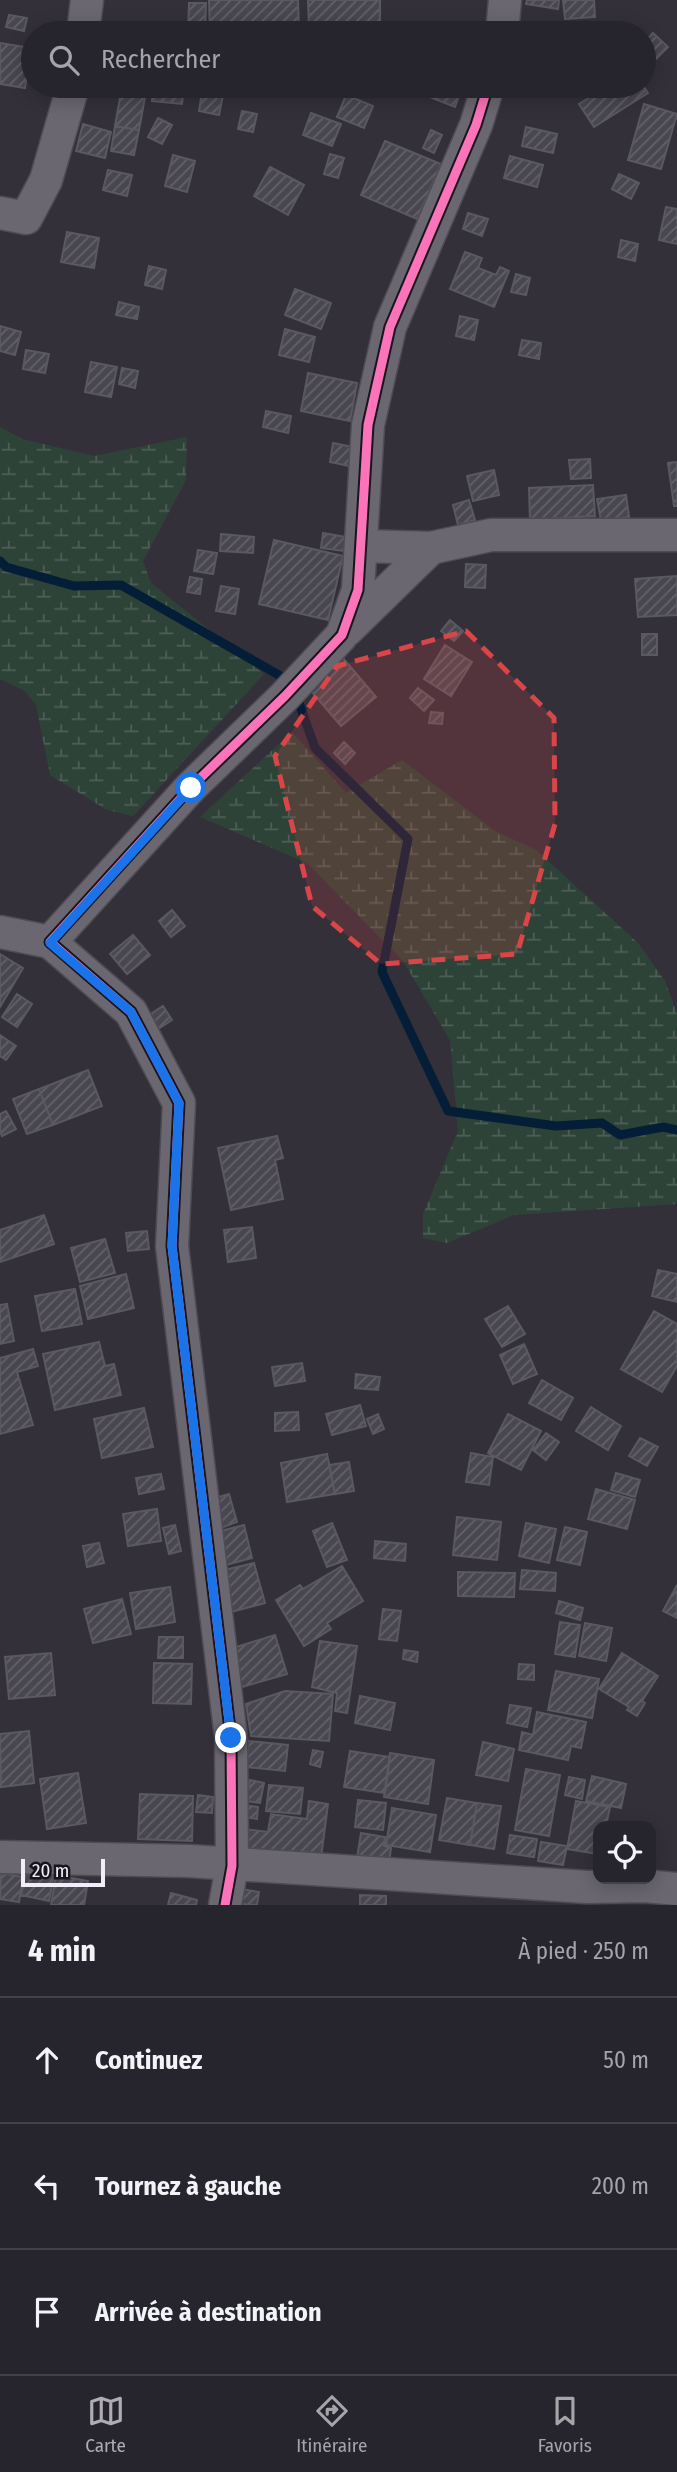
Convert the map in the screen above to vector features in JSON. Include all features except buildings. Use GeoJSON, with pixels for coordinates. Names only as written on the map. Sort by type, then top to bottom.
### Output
{"type":"FeatureCollection","features":[{"type":"Feature","properties":{"kind":"street"},"geometry":{"type":"LineString","coordinates":[[84,21],[87,0]]}},
{"type":"Feature","properties":{"kind":"street"},"geometry":{"type":"LineString","coordinates":[[503,21],[505,0]]}},
{"type":"Feature","properties":{"kind":"street"},"geometry":{"type":"LineString","coordinates":[[0,213],[26,218],[46,180],[70,98]]}},
{"type":"Feature","properties":{"kind":"street"},"geometry":{"type":"LineString","coordinates":[[342,635],[358,590],[368,425],[390,327],[484,98]]}},
{"type":"Feature","properties":{"kind":"street"},"geometry":{"type":"LineString","coordinates":[[362,547],[431,548],[491,535],[677,535]]}},
{"type":"Feature","properties":{"kind":"street"},"geometry":{"type":"LineString","coordinates":[[50,943],[191,788],[431,548]]}},
{"type":"Feature","properties":{"kind":"street"},"geometry":{"type":"LineString","coordinates":[[0,932],[50,943],[131,1012],[179,1103],[172,1246],[231,1738],[232,1866],[225,1905]]}},
{"type":"Feature","properties":{"kind":"street"},"geometry":{"type":"LineString","coordinates":[[0,1857],[189,1861],[232,1866],[587,1887],[677,1889]]}},
{"type":"Feature","properties":{"kind":"highlighted area"},"geometry":{"type":"Polygon","coordinates":[[[466,631],[554,718],[555,824],[517,954],[381,964],[312,906],[275,756],[337,666],[466,631]]]}},
{"type":"Feature","properties":{"kind":"green space"},"geometry":{"type":"Polygon","coordinates":[[[0,427],[22,439],[94,456],[187,437],[186,480],[143,561],[151,583],[264,674],[133,816],[107,810],[50,775],[36,705],[25,691],[0,679],[0,427]]]}},
{"type":"Feature","properties":{"kind":"green space"},"geometry":{"type":"Polygon","coordinates":[[[292,732],[346,793],[402,760],[495,831],[536,850],[638,943],[665,981],[677,1014],[677,1204],[514,1215],[447,1243],[423,1238],[423,1214],[458,1131],[450,1040],[403,961],[307,863],[200,817],[292,732]]]}},
{"type":"Feature","properties":{"kind":"waterway"},"geometry":{"type":"LineString","coordinates":[[0,561],[6,567],[74,586],[121,585],[284,678]]}},
{"type":"Feature","properties":{"kind":"waterway"},"geometry":{"type":"LineString","coordinates":[[298,700],[315,748],[408,839],[382,972],[448,1111],[556,1126],[602,1123],[620,1135],[663,1127],[677,1130]]}},
{"type":"Feature","properties":{"kind":"cycle path"},"geometry":{"type":"LineString","coordinates":[[225,1905],[232,1866],[231,1738],[172,1246],[179,1103],[131,1012],[50,942],[190,788],[285,696],[342,635],[358,590],[368,425],[390,327],[476,125],[484,98]]}},
{"type":"Feature","properties":{"kind":"route"},"geometry":{"type":"LineString","coordinates":[[191,788],[50,943],[131,1012],[179,1103],[172,1246],[231,1738]]}}]}
